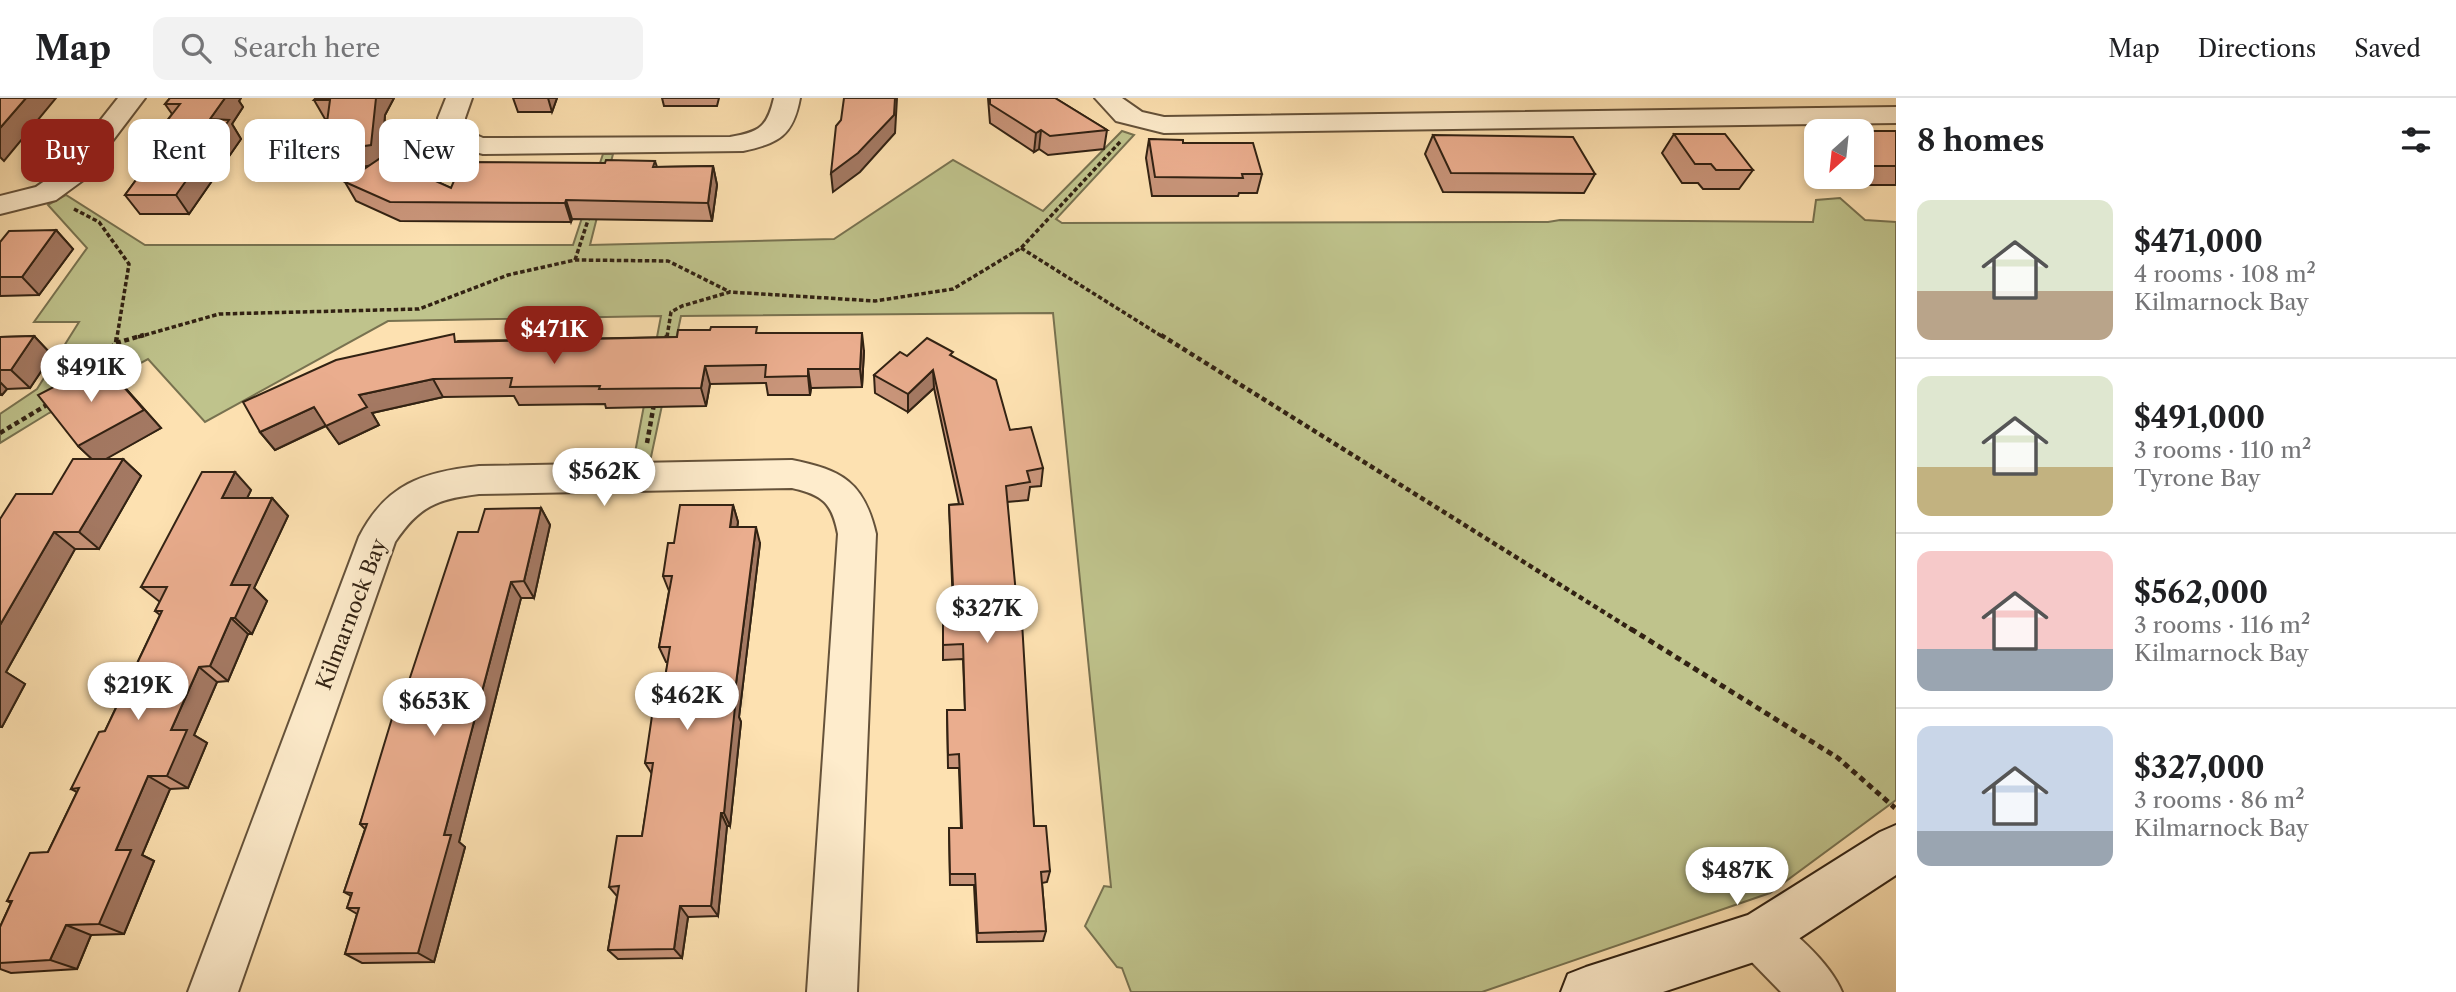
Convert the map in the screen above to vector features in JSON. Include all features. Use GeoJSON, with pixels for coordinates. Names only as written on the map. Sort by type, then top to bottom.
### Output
{"type":"FeatureCollection","features":[{"type":"Feature","properties":{"kind":"street"},"geometry":{"type":"LineString","coordinates":[[0,205],[46,194],[72,175],[132,98]]}},
{"type":"Feature","properties":{"kind":"street"},"geometry":{"type":"LineString","coordinates":[[459,98],[449,122],[450,130],[455,137],[467,143],[483,146],[730,145],[750,142],[778,128],[783,119],[787,98]]}},
{"type":"Feature","properties":{"kind":"street"},"geometry":{"type":"LineString","coordinates":[[1108,98],[1115,110],[1129,119],[1164,125],[1896,115]]}},
{"type":"Feature","properties":{"kind":"street","name":"Kilmarnock Bay"},"geometry":{"type":"LineString","coordinates":[[213,992],[378,537],[392,515],[413,495],[445,483],[792,474],[818,480],[842,493],[853,513],[857,534],[832,992]]}},
{"type":"Feature","properties":{"kind":"street"},"geometry":{"type":"LineString","coordinates":[[1586,992],[1760,936],[1896,848]]}},
{"type":"Feature","properties":{"kind":"street"},"geometry":{"type":"LineString","coordinates":[[1760,936],[1817,992]]}},
{"type":"Feature","properties":{"kind":"path"},"geometry":{"type":"LineString","coordinates":[[664,353],[671,313],[682,306],[730,292],[875,301],[953,289],[1021,248],[1129,132],[1129,119]]}},
{"type":"Feature","properties":{"kind":"path"},"geometry":{"type":"LineString","coordinates":[[46,194],[99,222],[129,264],[116,343]]}},
{"type":"Feature","properties":{"kind":"path"},"geometry":{"type":"LineString","coordinates":[[575,260],[591,209]]}},
{"type":"Feature","properties":{"kind":"path"},"geometry":{"type":"LineString","coordinates":[[1021,248],[1838,758],[1896,808]]}},
{"type":"Feature","properties":{"kind":"path"},"geometry":{"type":"LineString","coordinates":[[85,371],[116,343],[219,314],[419,309],[508,275],[575,260],[668,261],[730,292]]}},
{"type":"Feature","properties":{"kind":"path"},"geometry":{"type":"LineString","coordinates":[[641,476],[656,394]]}},
{"type":"Feature","properties":{"kind":"path"},"geometry":{"type":"LineString","coordinates":[[0,433],[55,400]]}},
{"type":"Feature","properties":{"kind":"green space"},"geometry":{"type":"Polygon","coordinates":[[[1122,131],[1134,135],[1056,219],[1062,223],[1560,220],[1813,222],[1816,200],[1840,198],[1865,220],[1896,222],[1896,800],[1770,893],[1482,992],[1131,992],[1122,968],[1117,967],[1085,926],[1104,886],[1111,887],[1053,313],[681,316],[651,457],[634,458],[661,316],[388,321],[205,422],[148,359],[0,443],[0,414],[37,389],[79,322],[34,322],[87,248],[48,205],[66,195],[145,245],[573,245],[603,154],[613,154],[590,245],[834,239],[953,160],[1043,211],[1122,131]]]}},
{"type":"Feature","properties":{"kind":"building"},"geometry":{"type":"Polygon","coordinates":[[[0,98],[26,98],[0,128],[0,98]]]}},
{"type":"Feature","properties":{"kind":"building"},"geometry":{"type":"Polygon","coordinates":[[[170,98],[225,98],[210,119],[168,119],[180,104],[165,104],[170,98]]]}},
{"type":"Feature","properties":{"kind":"building"},"geometry":{"type":"Polygon","coordinates":[[[376,98],[371,145],[365,146],[365,119],[327,119],[330,100],[314,100],[376,98]]]}},
{"type":"Feature","properties":{"kind":"building"},"geometry":{"type":"Polygon","coordinates":[[[844,98],[895,98],[894,115],[858,153],[831,173],[836,126],[841,120],[844,98]]]}},
{"type":"Feature","properties":{"kind":"building"},"geometry":{"type":"Polygon","coordinates":[[[990,98],[1055,98],[1107,130],[1050,136],[1041,130],[1036,133],[990,104],[990,98]]]}},
{"type":"Feature","properties":{"kind":"building"},"geometry":{"type":"Polygon","coordinates":[[[1874,131],[1896,131],[1896,166],[1874,166],[1874,131]]]}},
{"type":"Feature","properties":{"kind":"building"},"geometry":{"type":"Polygon","coordinates":[[[1674,134],[1725,134],[1753,170],[1716,170],[1711,164],[1695,164],[1674,134]]]}},
{"type":"Feature","properties":{"kind":"building"},"geometry":{"type":"Polygon","coordinates":[[[1433,135],[1573,137],[1595,174],[1451,173],[1433,135]]]}},
{"type":"Feature","properties":{"kind":"building"},"geometry":{"type":"Polygon","coordinates":[[[1149,139],[1183,140],[1183,143],[1253,143],[1262,174],[1242,174],[1243,178],[1155,177],[1149,139]]]}},
{"type":"Feature","properties":{"kind":"building"},"geometry":{"type":"Polygon","coordinates":[[[379,159],[379,182],[438,182],[451,188],[454,182],[479,182],[479,162],[605,163],[606,160],[655,161],[653,167],[713,166],[708,203],[566,200],[565,203],[390,202],[345,182],[365,182],[365,168],[379,159]]]}},
{"type":"Feature","properties":{"kind":"building"},"geometry":{"type":"Polygon","coordinates":[[[135,182],[185,182],[176,195],[125,195],[135,182]]]}},
{"type":"Feature","properties":{"kind":"building"},"geometry":{"type":"Polygon","coordinates":[[[56,230],[22,277],[0,277],[0,242],[9,231],[56,230]]]}},
{"type":"Feature","properties":{"kind":"building"},"geometry":{"type":"Polygon","coordinates":[[[711,327],[757,327],[756,333],[862,333],[860,369],[808,369],[808,376],[765,377],[766,365],[705,366],[701,388],[510,387],[512,378],[433,379],[359,395],[367,407],[326,426],[314,407],[260,432],[243,402],[336,360],[454,334],[455,342],[677,337],[678,330],[710,330],[711,327]]]}},
{"type":"Feature","properties":{"kind":"building"},"geometry":{"type":"Polygon","coordinates":[[[34,336],[11,370],[0,370],[0,337],[34,336]]]}},
{"type":"Feature","properties":{"kind":"building"},"geometry":{"type":"Polygon","coordinates":[[[927,338],[953,352],[950,355],[996,380],[1010,430],[1031,427],[1043,468],[1027,471],[1030,482],[1006,486],[1017,605],[1021,605],[1034,826],[1046,826],[1050,871],[1041,872],[1046,931],[978,933],[975,874],[950,874],[949,828],[962,828],[959,754],[948,755],[947,710],[965,710],[963,644],[943,645],[943,606],[954,606],[949,505],[963,504],[933,370],[908,394],[874,375],[900,352],[907,356],[927,338]]]}},
{"type":"Feature","properties":{"kind":"building"},"geometry":{"type":"Polygon","coordinates":[[[102,362],[144,410],[78,446],[38,395],[102,362]]]}},
{"type":"Feature","properties":{"kind":"building"},"geometry":{"type":"Polygon","coordinates":[[[73,459],[123,459],[79,532],[54,532],[0,625],[0,519],[16,494],[52,494],[73,459]]]}},
{"type":"Feature","properties":{"kind":"building"},"geometry":{"type":"Polygon","coordinates":[[[202,472],[235,472],[222,498],[272,498],[231,585],[250,585],[235,618],[231,618],[210,666],[199,667],[171,730],[187,730],[167,776],[148,776],[116,850],[131,850],[99,924],[66,925],[50,960],[0,963],[0,927],[12,901],[7,901],[30,853],[48,852],[79,788],[71,789],[99,732],[105,731],[162,611],[155,611],[167,587],[141,587],[202,472]]]}},
{"type":"Feature","properties":{"kind":"building"},"geometry":{"type":"Polygon","coordinates":[[[680,505],[733,505],[730,527],[756,527],[711,906],[680,906],[674,949],[608,950],[619,886],[609,887],[617,836],[642,836],[653,763],[645,763],[653,709],[660,709],[670,647],[659,647],[672,576],[663,576],[668,543],[674,543],[680,505]]]}},
{"type":"Feature","properties":{"kind":"building"},"geometry":{"type":"Polygon","coordinates":[[[541,508],[524,581],[511,582],[444,835],[451,835],[418,953],[345,954],[359,908],[347,908],[352,893],[344,892],[367,824],[360,824],[393,715],[398,714],[458,532],[478,532],[485,509],[541,508]]]}}]}
